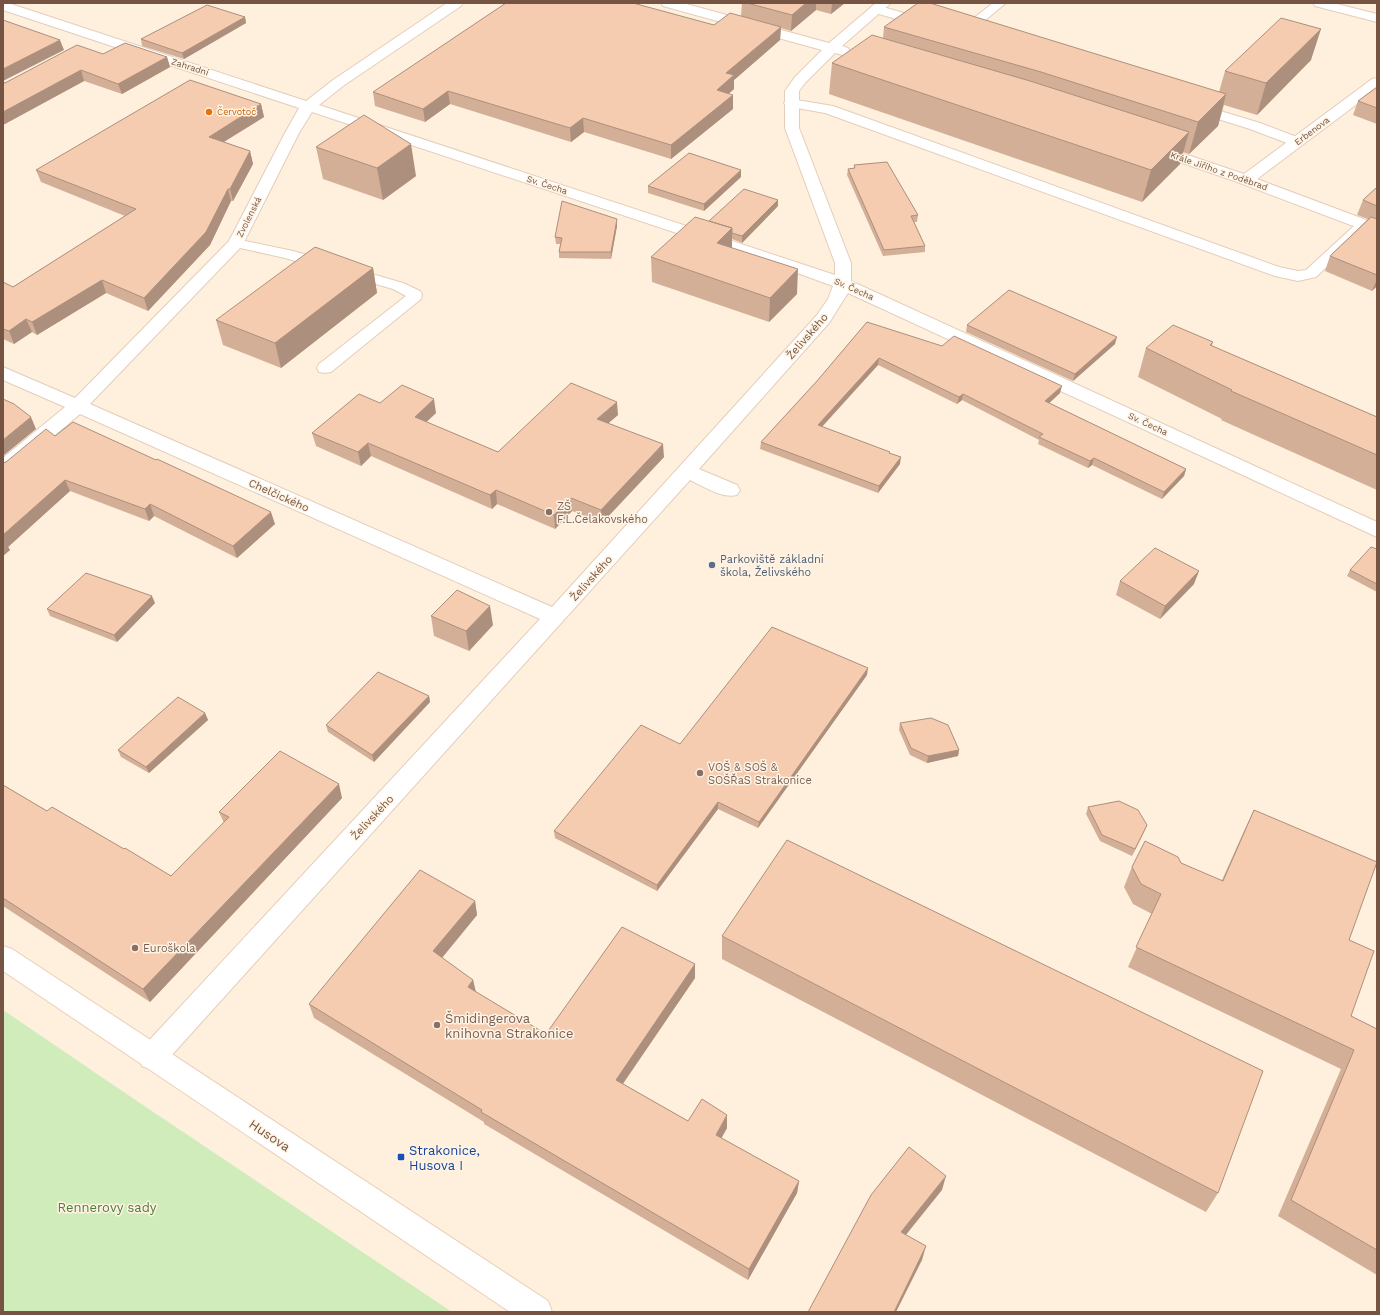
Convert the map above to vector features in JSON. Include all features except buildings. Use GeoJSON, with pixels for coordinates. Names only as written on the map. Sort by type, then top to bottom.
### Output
{"type":"FeatureCollection","features":[{"type":"Feature","properties":{"kind":"street","name":"Zvolenská"},"geometry":{"type":"LineString","coordinates":[[3,468],[78,406],[236,243],[292,133],[308,106],[338,83],[456,3]]}},
{"type":"Feature","properties":{"kind":"street"},"geometry":{"type":"LineString","coordinates":[[668,3],[855,55]]}},
{"type":"Feature","properties":{"kind":"street","name":"Zahradní"},"geometry":{"type":"LineString","coordinates":[[3,6],[308,106]]}},
{"type":"Feature","properties":{"kind":"street","name":"Želivského"},"geometry":{"type":"LineString","coordinates":[[152,1057],[556,617],[823,319],[837,301],[844,284],[843,263],[792,128],[792,91],[800,80],[832,48],[880,6]]}},
{"type":"Feature","properties":{"kind":"street"},"geometry":{"type":"LineString","coordinates":[[87,45],[100,38]]}},
{"type":"Feature","properties":{"kind":"street","name":"Erbenova"},"geometry":{"type":"LineString","coordinates":[[1246,180],[1377,82]]}},
{"type":"Feature","properties":{"kind":"street","name":"Sv. Čecha"},"geometry":{"type":"LineString","coordinates":[[308,106],[806,270],[844,284],[1377,530]]}},
{"type":"Feature","properties":{"kind":"street","name":"Krále Jiřího z Poděbrad"},"geometry":{"type":"LineString","coordinates":[[1141,144],[1246,180],[1370,227]]}},
{"type":"Feature","properties":{"kind":"street","name":"Chelčického"},"geometry":{"type":"LineString","coordinates":[[3,373],[556,617]]}},
{"type":"Feature","properties":{"kind":"street"},"geometry":{"type":"LineString","coordinates":[[687,471],[730,490]]}},
{"type":"Feature","properties":{"kind":"street","name":"Husova"},"geometry":{"type":"LineString","coordinates":[[3,956],[152,1057],[537,1312]]}},
{"type":"Feature","properties":{"kind":"lane"},"geometry":{"type":"LineString","coordinates":[[961,34],[1000,3]]}},
{"type":"Feature","properties":{"kind":"lane"},"geometry":{"type":"LineString","coordinates":[[1318,3],[1377,18]]}},
{"type":"Feature","properties":{"kind":"lane"},"geometry":{"type":"LineString","coordinates":[[880,6],[975,38]]}},
{"type":"Feature","properties":{"kind":"lane"},"geometry":{"type":"LineString","coordinates":[[1179,102],[1255,126],[1296,142]]}},
{"type":"Feature","properties":{"kind":"lane"},"geometry":{"type":"LineString","coordinates":[[791,103],[828,109],[1275,271],[1298,276],[1311,274],[1370,227]]}},
{"type":"Feature","properties":{"kind":"lane"},"geometry":{"type":"LineString","coordinates":[[236,243],[288,254],[398,286],[414,294],[413,299],[325,368]]}},
{"type":"Feature","properties":{"kind":"green space","name":"Rennerovy sady"},"geometry":{"type":"Polygon","coordinates":[[[3,1010],[131,1097],[452,1312],[3,1312],[3,1010]]]}},
{"type":"Feature","properties":{"kind":"place","name":"Červotoč"},"geometry":{"type":"Point","coordinates":[209,112]}},
{"type":"Feature","properties":{"kind":"place","name":"ZŠ F.L.Čelakovského"},"geometry":{"type":"Point","coordinates":[549,512]}},
{"type":"Feature","properties":{"kind":"place","name":"Parkoviště základní škola, Želivského"},"geometry":{"type":"Point","coordinates":[712,565]}},
{"type":"Feature","properties":{"kind":"place","name":"VOŠ & SOŠ & SOŠŘaS Strakonice"},"geometry":{"type":"Point","coordinates":[700,773]}},
{"type":"Feature","properties":{"kind":"place","name":"Euroškola"},"geometry":{"type":"Point","coordinates":[135,948]}},
{"type":"Feature","properties":{"kind":"place","name":"Šmidingerova knihovna Strakonice"},"geometry":{"type":"Point","coordinates":[437,1025]}},
{"type":"Feature","properties":{"kind":"place","name":"Strakonice, Husova I"},"geometry":{"type":"Point","coordinates":[401,1157]}}]}
